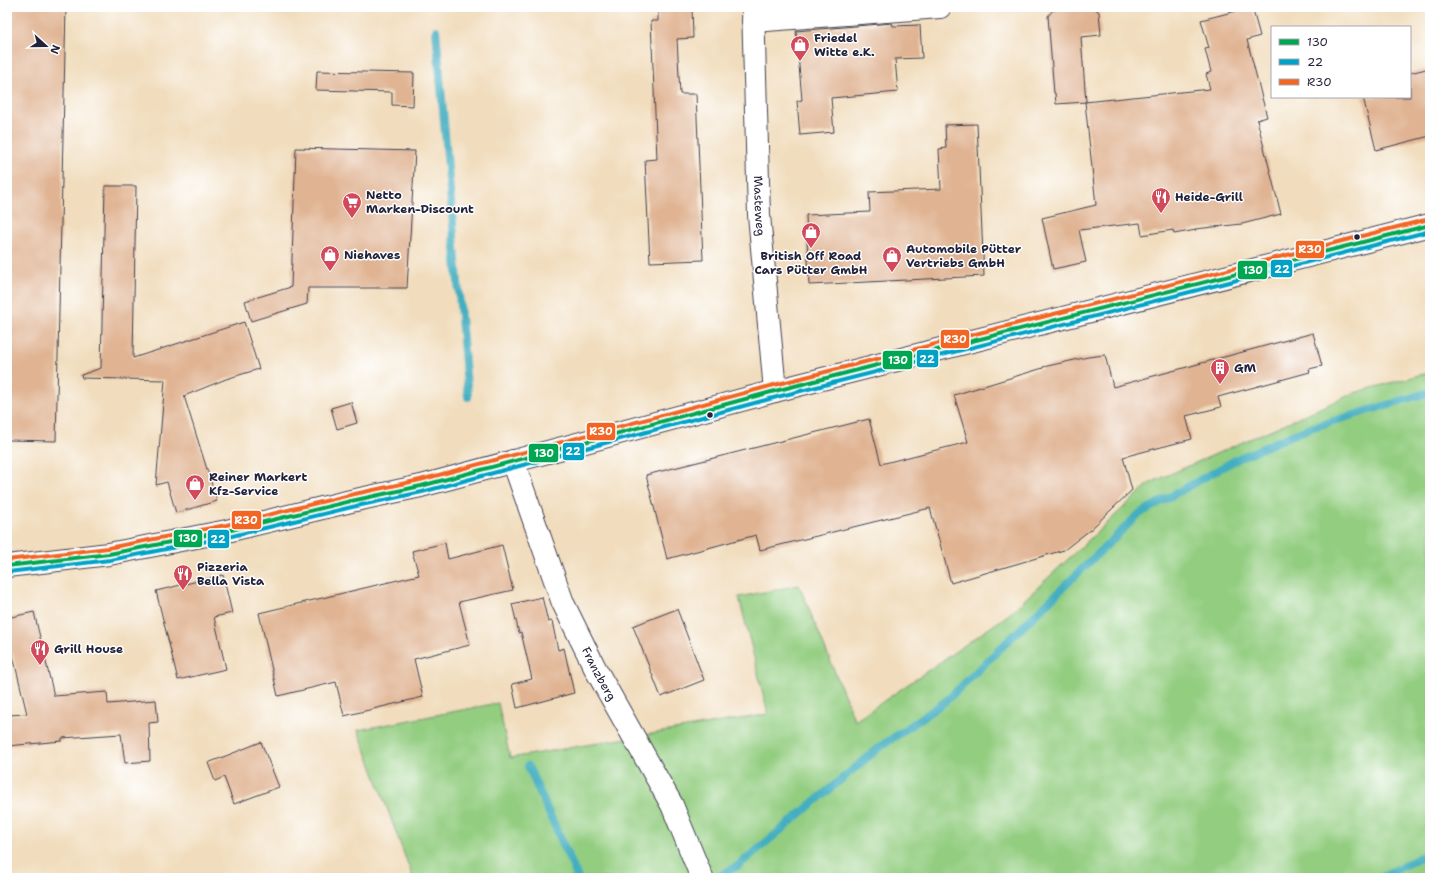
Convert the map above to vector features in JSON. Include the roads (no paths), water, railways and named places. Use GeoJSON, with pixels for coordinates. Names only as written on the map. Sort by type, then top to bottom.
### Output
{"type":"FeatureCollection","features":[{"type":"Feature","properties":{"kind":"main road","name":"Masteweg"},"geometry":{"type":"LineString","coordinates":[[776,390],[758,215],[753,14],[940,7]]}},
{"type":"Feature","properties":{"kind":"main road"},"geometry":{"type":"LineString","coordinates":[[7,566],[109,554],[227,531],[351,501],[421,486],[776,390],[1430,225]]}},
{"type":"Feature","properties":{"kind":"main road","name":"Franzberg"},"geometry":{"type":"LineString","coordinates":[[513,461],[563,603],[596,670],[672,805],[702,877]]}},
{"type":"Feature","properties":{"kind":"waterway"},"geometry":{"type":"LineString","coordinates":[[436,30],[468,397]]}},
{"type":"Feature","properties":{"kind":"waterway"},"geometry":{"type":"LineString","coordinates":[[716,878],[739,865],[880,747],[946,701],[1139,514],[1239,458],[1307,429],[1430,392]]}},
{"type":"Feature","properties":{"kind":"waterway"},"geometry":{"type":"LineString","coordinates":[[528,766],[578,878]]}},
{"type":"Feature","properties":{"kind":"waterway"},"geometry":{"type":"LineString","coordinates":[[1380,878],[1430,852]]}},
{"type":"Feature","properties":{"kind":"place","name":"Friedel Witte e.K."},"geometry":{"type":"Point","coordinates":[800,62]}},
{"type":"Feature","properties":{"kind":"place","name":"Heide-Grill"},"geometry":{"type":"Point","coordinates":[1161,214]}},
{"type":"Feature","properties":{"kind":"place","name":"Netto Marken-Discount"},"geometry":{"type":"Point","coordinates":[352,219]}},
{"type":"Feature","properties":{"kind":"place","name":"British Off Road Cars Pütter GmbH"},"geometry":{"type":"Point","coordinates":[811,249]}},
{"type":"Feature","properties":{"kind":"place","name":"Niehaves"},"geometry":{"type":"Point","coordinates":[330,272]}},
{"type":"Feature","properties":{"kind":"place","name":"Automobile Pütter Vertriebs GmbH"},"geometry":{"type":"Point","coordinates":[892,273]}},
{"type":"Feature","properties":{"kind":"place","name":"GM"},"geometry":{"type":"Point","coordinates":[1220,385]}},
{"type":"Feature","properties":{"kind":"place","name":"Reiner Markert Kfz-Service"},"geometry":{"type":"Point","coordinates":[195,501]}},
{"type":"Feature","properties":{"kind":"place","name":"Pizzeria Bella Vista"},"geometry":{"type":"Point","coordinates":[183,591]}},
{"type":"Feature","properties":{"kind":"place","name":"Grill House"},"geometry":{"type":"Point","coordinates":[40,666]}}]}
